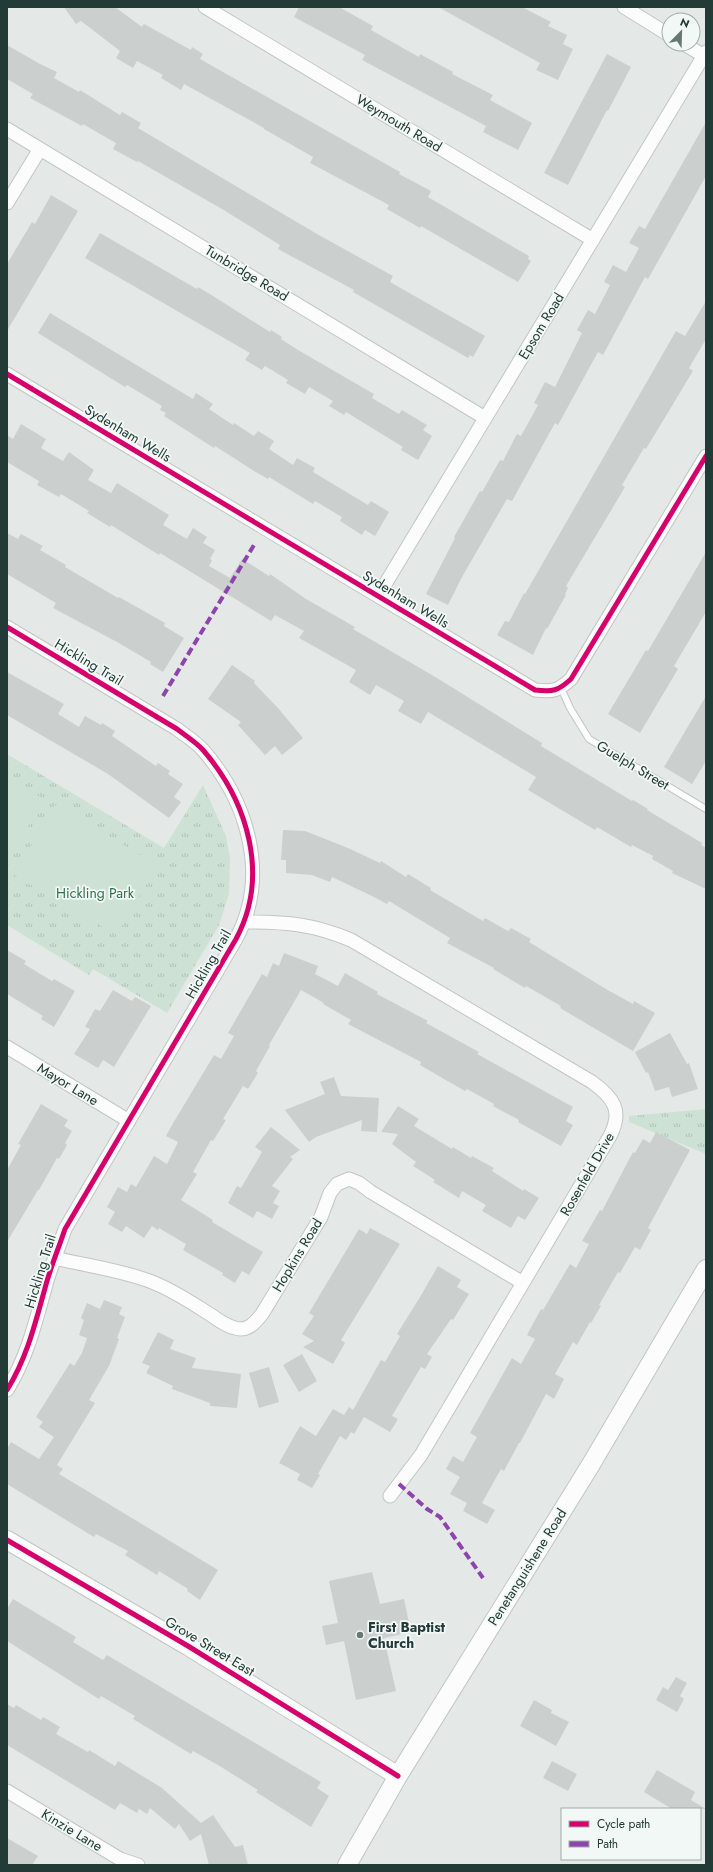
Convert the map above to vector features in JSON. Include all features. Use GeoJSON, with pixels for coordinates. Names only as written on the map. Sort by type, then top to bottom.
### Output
{"type":"FeatureCollection","features":[{"type":"Feature","properties":{"kind":"main road","name":"Penetanguishene Road"},"geometry":{"type":"LineString","coordinates":[[347,1865],[398,1776],[590,1466],[706,1269]]}},
{"type":"Feature","properties":{"kind":"main road","name":"Grove Street East"},"geometry":{"type":"LineString","coordinates":[[7,1540],[188,1646],[398,1776]]}},
{"type":"Feature","properties":{"kind":"street","name":"Weymouth Road"},"geometry":{"type":"LineString","coordinates":[[205,7],[593,240]]}},
{"type":"Feature","properties":{"kind":"street"},"geometry":{"type":"LineString","coordinates":[[624,7],[661,30]]}},
{"type":"Feature","properties":{"kind":"street","name":"Epsom Road"},"geometry":{"type":"LineString","coordinates":[[378,596],[705,55]]}},
{"type":"Feature","properties":{"kind":"street","name":"Tunbridge Road"},"geometry":{"type":"LineString","coordinates":[[7,129],[486,418]]}},
{"type":"Feature","properties":{"kind":"street"},"geometry":{"type":"LineString","coordinates":[[7,203],[40,149]]}},
{"type":"Feature","properties":{"kind":"street","name":"Sydenham Wells"},"geometry":{"type":"LineString","coordinates":[[7,374],[535,690],[550,691],[561,688]]}},
{"type":"Feature","properties":{"kind":"street"},"geometry":{"type":"LineString","coordinates":[[561,688],[572,679],[579,668],[706,458]]}},
{"type":"Feature","properties":{"kind":"street","name":"Hickling Trail"},"geometry":{"type":"LineString","coordinates":[[7,627],[177,729],[202,749],[221,772],[236,797],[246,823],[252,852],[250,903],[246,922],[65,1229],[27,1352],[7,1390]]}},
{"type":"Feature","properties":{"kind":"street","name":"Rosenfeld Drive"},"geometry":{"type":"LineString","coordinates":[[246,922],[308,925],[328,930],[351,940],[592,1082],[609,1095],[615,1106],[617,1117],[614,1128],[421,1455],[390,1496]]}},
{"type":"Feature","properties":{"kind":"street","name":"Mayor Lane"},"geometry":{"type":"LineString","coordinates":[[7,1047],[128,1121]]}},
{"type":"Feature","properties":{"kind":"street","name":"Hopkins Road"},"geometry":{"type":"LineString","coordinates":[[55,1258],[135,1276],[153,1282],[170,1290],[225,1324],[236,1329],[247,1328],[256,1323],[262,1314],[321,1217],[330,1193],[337,1184],[349,1180],[359,1183],[371,1192],[523,1283]]}},
{"type":"Feature","properties":{"kind":"street","name":"Kinzie Lane"},"geometry":{"type":"LineString","coordinates":[[7,1791],[120,1859],[138,1865]]}},
{"type":"Feature","properties":{"kind":"lane","name":"Guelph Street"},"geometry":{"type":"LineString","coordinates":[[561,688],[570,708],[589,739],[706,809]]}},
{"type":"Feature","properties":{"kind":"green space","name":"Hickling Park"},"geometry":{"type":"Polygon","coordinates":[[[7,754],[164,848],[203,785],[226,836],[230,858],[229,894],[219,925],[167,1013],[93,969],[89,975],[7,925],[7,754]]]}},
{"type":"Feature","properties":{"kind":"green space"},"geometry":{"type":"Polygon","coordinates":[[[7,778],[44,799],[7,862],[7,778]]]}},
{"type":"Feature","properties":{"kind":"green space"},"geometry":{"type":"Polygon","coordinates":[[[55,805],[157,865],[117,935],[14,875],[55,805]]]}},
{"type":"Feature","properties":{"kind":"green space"},"geometry":{"type":"Polygon","coordinates":[[[706,1109],[706,1154],[629,1122],[629,1116],[706,1109]]]}},
{"type":"Feature","properties":{"kind":"building"},"geometry":{"type":"Polygon","coordinates":[[[64,7],[115,7],[142,27],[144,24],[191,50],[192,47],[203,54],[200,59],[400,172],[399,174],[431,191],[428,197],[529,256],[528,259],[531,261],[518,282],[421,226],[420,228],[387,209],[389,205],[310,163],[313,157],[264,128],[184,84],[181,90],[161,78],[163,75],[137,61],[133,68],[116,58],[120,51],[81,21],[76,24],[64,7]]]}},
{"type":"Feature","properties":{"kind":"building"},"geometry":{"type":"Polygon","coordinates":[[[299,7],[339,7],[373,26],[371,30],[419,57],[420,54],[453,72],[452,74],[493,95],[490,100],[532,123],[518,150],[483,132],[486,126],[362,60],[365,55],[294,17],[299,7]]]}},
{"type":"Feature","properties":{"kind":"building"},"geometry":{"type":"Polygon","coordinates":[[[438,7],[522,7],[551,22],[548,26],[567,35],[563,44],[573,49],[558,80],[536,70],[540,63],[438,7]]]}},
{"type":"Feature","properties":{"kind":"building"},"geometry":{"type":"Polygon","coordinates":[[[7,45],[57,72],[54,78],[79,92],[80,90],[120,115],[122,112],[141,123],[138,128],[317,234],[393,276],[390,282],[485,336],[473,357],[470,355],[468,358],[353,292],[354,290],[278,249],[280,245],[222,209],[138,161],[137,162],[113,149],[116,143],[83,124],[82,126],[30,98],[33,94],[7,79],[7,45]]]}},
{"type":"Feature","properties":{"kind":"building"},"geometry":{"type":"Polygon","coordinates":[[[607,54],[631,67],[568,185],[544,173],[607,54]]]}},
{"type":"Feature","properties":{"kind":"building"},"geometry":{"type":"Polygon","coordinates":[[[706,122],[706,176],[648,279],[645,277],[603,355],[598,352],[558,425],[555,423],[512,501],[507,499],[462,577],[448,605],[426,594],[455,538],[454,537],[480,491],[482,492],[500,460],[503,461],[517,434],[521,436],[538,405],[534,403],[545,382],[555,387],[582,333],[577,330],[588,310],[595,314],[610,285],[604,282],[613,265],[626,272],[639,248],[629,243],[639,226],[645,229],[706,122]]]}},
{"type":"Feature","properties":{"kind":"building"},"geometry":{"type":"Polygon","coordinates":[[[51,195],[78,211],[7,331],[7,264],[32,222],[35,224],[51,195]]]}},
{"type":"Feature","properties":{"kind":"building"},"geometry":{"type":"Polygon","coordinates":[[[100,233],[197,289],[198,287],[270,332],[271,330],[282,337],[281,339],[298,350],[374,394],[372,398],[399,414],[402,410],[427,425],[423,430],[432,436],[418,460],[401,450],[403,447],[346,412],[344,415],[329,406],[333,401],[309,387],[305,394],[286,383],[288,380],[265,366],[262,370],[245,360],[250,353],[85,258],[100,233]]]}},
{"type":"Feature","properties":{"kind":"building"},"geometry":{"type":"Polygon","coordinates":[[[706,301],[706,339],[689,368],[693,371],[646,449],[644,448],[622,485],[625,487],[566,586],[568,588],[565,594],[566,595],[547,629],[546,628],[533,655],[497,635],[505,621],[509,622],[524,593],[525,594],[676,331],[685,336],[706,301]]]}},
{"type":"Feature","properties":{"kind":"building"},"geometry":{"type":"Polygon","coordinates":[[[50,313],[193,399],[196,393],[213,404],[209,409],[233,425],[234,423],[254,436],[258,431],[274,441],[269,449],[293,465],[297,458],[315,468],[313,472],[368,505],[371,501],[389,512],[375,536],[365,530],[362,535],[340,521],[342,517],[315,501],[313,504],[269,477],[268,479],[254,471],[215,446],[214,448],[164,416],[166,413],[160,410],[162,406],[127,385],[125,387],[38,333],[50,313]]]}},
{"type":"Feature","properties":{"kind":"building"},"geometry":{"type":"Polygon","coordinates":[[[21,424],[46,439],[41,448],[63,461],[69,452],[94,470],[88,480],[111,493],[117,483],[169,515],[163,525],[187,539],[193,528],[207,537],[203,543],[215,550],[210,559],[212,560],[209,566],[230,578],[242,559],[269,576],[270,574],[306,599],[355,627],[353,629],[437,678],[542,743],[541,746],[632,801],[633,800],[648,809],[647,810],[702,843],[701,845],[706,848],[706,889],[672,873],[673,871],[652,859],[653,856],[632,845],[631,847],[597,827],[595,830],[528,790],[536,777],[428,712],[421,724],[398,711],[404,701],[376,685],[370,695],[349,682],[356,670],[299,638],[304,631],[275,615],[271,621],[160,553],[159,555],[111,525],[110,527],[87,513],[89,511],[61,494],[59,497],[37,485],[39,481],[7,462],[7,435],[13,439],[21,424]]]}},
{"type":"Feature","properties":{"kind":"building"},"geometry":{"type":"Polygon","coordinates":[[[7,533],[18,539],[21,534],[43,546],[40,550],[66,565],[65,567],[165,623],[164,626],[184,638],[163,672],[150,664],[151,662],[117,642],[53,608],[56,603],[7,574],[7,533]]]}},
{"type":"Feature","properties":{"kind":"building"},"geometry":{"type":"Polygon","coordinates":[[[706,552],[706,612],[674,666],[678,669],[640,733],[608,714],[646,650],[648,651],[706,552]]]}},
{"type":"Feature","properties":{"kind":"building"},"geometry":{"type":"Polygon","coordinates":[[[232,665],[255,681],[254,683],[278,708],[303,738],[282,755],[275,746],[265,755],[238,725],[241,722],[208,699],[232,665]]]}},
{"type":"Feature","properties":{"kind":"building"},"geometry":{"type":"Polygon","coordinates":[[[7,672],[64,704],[58,714],[79,727],[85,716],[101,725],[102,723],[115,731],[112,736],[156,766],[158,763],[170,771],[168,774],[183,784],[174,797],[181,802],[169,818],[108,774],[7,715],[7,672]]]}},
{"type":"Feature","properties":{"kind":"building"},"geometry":{"type":"Polygon","coordinates":[[[706,696],[706,761],[692,784],[664,767],[706,696]]]}},
{"type":"Feature","properties":{"kind":"building"},"geometry":{"type":"Polygon","coordinates":[[[283,830],[305,831],[348,848],[380,863],[381,861],[406,877],[408,874],[431,888],[430,890],[483,921],[485,918],[508,931],[511,928],[531,939],[529,942],[606,989],[633,1004],[634,1001],[655,1013],[633,1051],[560,1008],[561,1006],[526,986],[525,988],[493,969],[494,968],[447,943],[450,938],[389,901],[387,904],[332,877],[330,882],[312,875],[286,873],[286,860],[281,860],[283,830]]]}},
{"type":"Feature","properties":{"kind":"building"},"geometry":{"type":"Polygon","coordinates":[[[7,950],[26,961],[24,964],[52,981],[54,979],[75,991],[54,1027],[41,1019],[43,1016],[7,994],[7,950]]]}},
{"type":"Feature","properties":{"kind":"building"},"geometry":{"type":"Polygon","coordinates":[[[284,953],[318,966],[315,974],[338,986],[345,973],[378,992],[377,994],[428,1021],[426,1023],[479,1052],[477,1054],[573,1107],[566,1121],[573,1125],[561,1146],[518,1122],[519,1120],[493,1106],[494,1104],[467,1089],[465,1091],[420,1065],[421,1062],[348,1024],[351,1020],[301,990],[269,1045],[270,1046],[256,1071],[258,1073],[248,1089],[243,1086],[223,1119],[226,1120],[213,1141],[211,1140],[193,1172],[197,1174],[181,1200],[213,1220],[212,1222],[263,1252],[249,1275],[242,1271],[235,1283],[222,1275],[223,1273],[183,1250],[186,1244],[159,1228],[158,1230],[152,1226],[144,1238],[126,1226],[122,1232],[108,1224],[115,1212],[107,1207],[118,1187],[127,1192],[131,1184],[136,1187],[154,1156],[167,1164],[178,1142],[166,1136],[172,1125],[214,1055],[221,1059],[234,1036],[228,1033],[262,974],[267,977],[273,963],[279,966],[284,953]]]}},
{"type":"Feature","properties":{"kind":"building"},"geometry":{"type":"Polygon","coordinates":[[[113,990],[132,1001],[135,997],[151,1006],[114,1067],[103,1060],[98,1068],[74,1054],[90,1029],[85,1027],[95,1009],[100,1011],[113,990]]]}},
{"type":"Feature","properties":{"kind":"building"},"geometry":{"type":"Polygon","coordinates":[[[670,1033],[687,1064],[689,1063],[698,1089],[672,1097],[669,1087],[655,1091],[648,1072],[646,1073],[635,1052],[670,1033]]]}},
{"type":"Feature","properties":{"kind":"building"},"geometry":{"type":"Polygon","coordinates":[[[334,1077],[341,1096],[379,1098],[377,1132],[361,1131],[362,1120],[316,1137],[309,1142],[285,1110],[325,1094],[320,1082],[334,1077]]]}},
{"type":"Feature","properties":{"kind":"building"},"geometry":{"type":"Polygon","coordinates":[[[41,1104],[68,1120],[64,1126],[72,1131],[65,1143],[67,1145],[59,1159],[57,1158],[7,1242],[7,1170],[21,1145],[18,1144],[41,1104]]]}},
{"type":"Feature","properties":{"kind":"building"},"geometry":{"type":"Polygon","coordinates":[[[398,1106],[419,1119],[414,1126],[452,1149],[453,1147],[471,1158],[472,1156],[494,1168],[492,1171],[523,1191],[524,1189],[539,1198],[525,1220],[518,1216],[511,1228],[482,1211],[486,1205],[462,1191],[459,1198],[433,1182],[435,1180],[413,1166],[416,1162],[392,1144],[398,1134],[381,1132],[398,1106]]]}},
{"type":"Feature","properties":{"kind":"building"},"geometry":{"type":"Polygon","coordinates":[[[271,1127],[300,1150],[290,1157],[293,1159],[272,1186],[280,1191],[273,1203],[279,1206],[272,1219],[257,1211],[253,1218],[228,1203],[237,1186],[241,1188],[262,1152],[255,1147],[271,1127]]]}},
{"type":"Feature","properties":{"kind":"building"},"geometry":{"type":"Polygon","coordinates":[[[656,1132],[690,1150],[648,1228],[651,1230],[640,1250],[635,1247],[620,1273],[618,1272],[599,1305],[601,1306],[591,1323],[590,1322],[577,1345],[573,1342],[555,1374],[564,1379],[554,1399],[546,1394],[504,1471],[501,1469],[482,1503],[495,1510],[487,1524],[463,1511],[467,1503],[450,1494],[460,1477],[446,1469],[453,1456],[463,1462],[477,1437],[470,1433],[512,1358],[521,1364],[535,1339],[527,1335],[541,1309],[543,1310],[570,1264],[576,1268],[589,1244],[582,1241],[600,1210],[602,1211],[633,1152],[635,1153],[643,1139],[650,1143],[656,1132]]]}},
{"type":"Feature","properties":{"kind":"building"},"geometry":{"type":"Polygon","coordinates":[[[370,1228],[400,1244],[341,1340],[345,1343],[333,1364],[303,1347],[314,1341],[302,1334],[314,1316],[309,1313],[359,1229],[367,1234],[370,1228]]]}},
{"type":"Feature","properties":{"kind":"building"},"geometry":{"type":"Polygon","coordinates":[[[438,1266],[461,1280],[457,1287],[469,1294],[453,1320],[451,1319],[427,1354],[432,1357],[425,1369],[421,1367],[392,1416],[398,1419],[390,1432],[364,1417],[354,1434],[351,1432],[346,1440],[340,1436],[318,1474],[320,1475],[312,1488],[297,1480],[300,1474],[279,1463],[300,1426],[316,1436],[333,1409],[344,1415],[349,1407],[353,1410],[381,1360],[385,1362],[400,1336],[397,1334],[438,1266]]]}},
{"type":"Feature","properties":{"kind":"building"},"geometry":{"type":"Polygon","coordinates":[[[104,1300],[122,1307],[119,1314],[125,1317],[109,1366],[89,1400],[95,1403],[57,1465],[63,1469],[59,1474],[218,1570],[200,1600],[187,1591],[188,1589],[159,1571],[157,1575],[125,1555],[128,1551],[96,1534],[94,1537],[7,1484],[7,1449],[11,1442],[39,1459],[54,1437],[39,1427],[43,1422],[36,1417],[70,1363],[74,1366],[82,1353],[87,1338],[79,1335],[84,1320],[81,1318],[87,1303],[100,1309],[104,1300]]]}},
{"type":"Feature","properties":{"kind":"building"},"geometry":{"type":"Polygon","coordinates":[[[158,1332],[174,1340],[170,1349],[196,1358],[192,1368],[241,1374],[237,1408],[210,1406],[210,1403],[172,1389],[173,1386],[146,1373],[150,1366],[142,1363],[158,1332]]]}},
{"type":"Feature","properties":{"kind":"building"},"geometry":{"type":"Polygon","coordinates":[[[302,1354],[317,1381],[299,1392],[283,1365],[302,1354]]]}},
{"type":"Feature","properties":{"kind":"building"},"geometry":{"type":"Polygon","coordinates":[[[269,1367],[279,1402],[259,1408],[249,1373],[269,1367]]]}},
{"type":"Feature","properties":{"kind":"building","name":"First Baptist Church"},"geometry":{"type":"Polygon","coordinates":[[[372,1572],[380,1604],[404,1599],[411,1632],[384,1638],[396,1691],[356,1700],[344,1641],[326,1645],[322,1626],[338,1623],[329,1581],[372,1572]]]}},
{"type":"Feature","properties":{"kind":"building"},"geometry":{"type":"Polygon","coordinates":[[[13,1599],[76,1637],[73,1642],[103,1660],[107,1655],[321,1782],[317,1788],[329,1796],[311,1827],[256,1792],[258,1790],[218,1765],[193,1751],[191,1754],[133,1719],[135,1716],[101,1696],[99,1699],[7,1641],[7,1609],[13,1599]]]}},
{"type":"Feature","properties":{"kind":"building"},"geometry":{"type":"Polygon","coordinates":[[[676,1677],[687,1683],[680,1696],[684,1699],[677,1712],[656,1700],[663,1687],[668,1690],[676,1677]]]}},
{"type":"Feature","properties":{"kind":"building"},"geometry":{"type":"Polygon","coordinates":[[[534,1700],[552,1710],[551,1713],[569,1722],[556,1746],[520,1726],[534,1700]]]}},
{"type":"Feature","properties":{"kind":"building"},"geometry":{"type":"Polygon","coordinates":[[[7,1704],[14,1708],[16,1705],[41,1720],[43,1717],[60,1727],[56,1734],[88,1752],[89,1750],[115,1766],[118,1761],[162,1788],[201,1823],[213,1815],[235,1847],[243,1845],[248,1865],[209,1865],[201,1834],[190,1841],[179,1824],[175,1829],[150,1808],[147,1814],[139,1809],[137,1813],[120,1803],[115,1810],[7,1745],[7,1704]]]}},
{"type":"Feature","properties":{"kind":"building"},"geometry":{"type":"Polygon","coordinates":[[[552,1761],[577,1774],[568,1791],[543,1778],[552,1761]]]}},
{"type":"Feature","properties":{"kind":"building"},"geometry":{"type":"Polygon","coordinates":[[[657,1770],[695,1792],[691,1800],[706,1809],[670,1808],[644,1792],[657,1770]]]}},
{"type":"Feature","properties":{"kind":"building"},"geometry":{"type":"Polygon","coordinates":[[[7,1838],[38,1856],[32,1865],[7,1865],[7,1838]]]}},
{"type":"Feature","properties":{"kind":"marked path"},"geometry":{"type":"LineString","coordinates":[[163,696],[254,545]]}},
{"type":"Feature","properties":{"kind":"marked path"},"geometry":{"type":"LineString","coordinates":[[399,1484],[427,1509],[440,1517],[483,1578]]}},
{"type":"Feature","properties":{"kind":"cycle path"},"geometry":{"type":"LineString","coordinates":[[7,374],[535,690],[555,690],[571,679],[706,456]]}},
{"type":"Feature","properties":{"kind":"cycle path"},"geometry":{"type":"LineString","coordinates":[[7,627],[177,729],[200,747],[219,770],[232,793],[242,816],[249,840],[252,865],[252,890],[246,915],[236,939],[65,1229],[49,1275],[26,1351],[7,1390]]}},
{"type":"Feature","properties":{"kind":"cycle path"},"geometry":{"type":"LineString","coordinates":[[7,1540],[188,1646],[398,1776]]}},
{"type":"Feature","properties":{"kind":"place","name":"First Baptist Church"},"geometry":{"type":"Point","coordinates":[360,1635]}}]}
